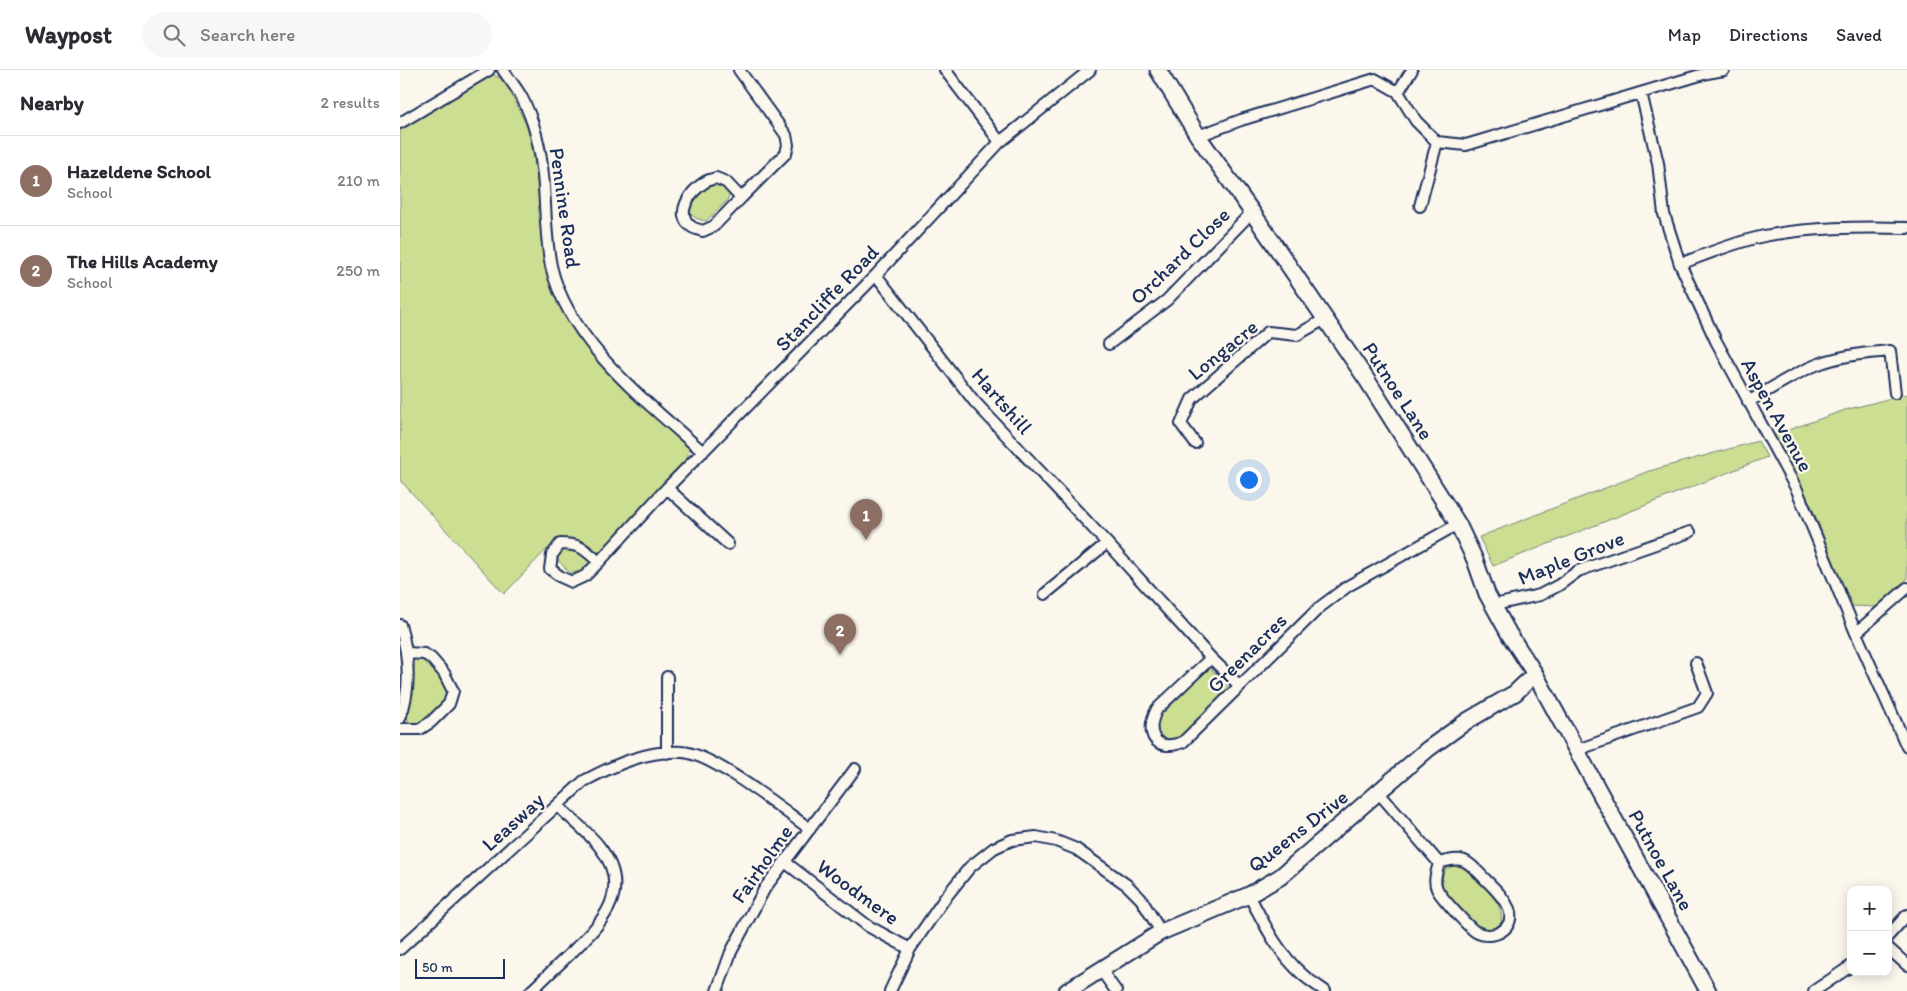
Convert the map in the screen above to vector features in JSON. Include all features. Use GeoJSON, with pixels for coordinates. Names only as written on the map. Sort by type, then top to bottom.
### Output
{"type":"FeatureCollection","features":[{"type":"Feature","properties":{"kind":"street"},"geometry":{"type":"LineString","coordinates":[[400,123],[489,70]]}},
{"type":"Feature","properties":{"kind":"street","name":"Pennine Road"},"geometry":{"type":"LineString","coordinates":[[503,70],[522,99],[535,132],[543,173],[547,234],[552,267],[562,298],[580,331],[600,354],[703,452]]}},
{"type":"Feature","properties":{"kind":"street"},"geometry":{"type":"LineString","coordinates":[[739,70],[786,135],[788,145],[786,153],[714,226],[703,231],[692,227],[684,216],[684,206],[690,197],[705,182],[716,178],[726,182],[741,198]]}},
{"type":"Feature","properties":{"kind":"street"},"geometry":{"type":"LineString","coordinates":[[945,70],[1000,142]]}},
{"type":"Feature","properties":{"kind":"street","name":"Stancliffe Road"},"geometry":{"type":"LineString","coordinates":[[599,562],[586,549],[575,544],[560,544],[552,555],[550,569],[561,578],[572,582],[585,576],[599,562],[668,488],[876,275],[1000,142],[1090,70]]}},
{"type":"Feature","properties":{"kind":"street","name":"Putnoe Lane"},"geometry":{"type":"LineString","coordinates":[[1158,70],[1198,136],[1367,380],[1458,524],[1494,606],[1509,634],[1535,674],[1708,991]]}},
{"type":"Feature","properties":{"kind":"street"},"geometry":{"type":"LineString","coordinates":[[1398,92],[1412,70]]}},
{"type":"Feature","properties":{"kind":"street"},"geometry":{"type":"LineString","coordinates":[[1198,136],[1241,120],[1374,79],[1398,92],[1416,121],[1437,142],[1466,144],[1707,72],[1724,70]]}},
{"type":"Feature","properties":{"kind":"street","name":"Aspen Avenue"},"geometry":{"type":"LineString","coordinates":[[1641,93],[1658,163],[1664,214],[1680,264],[1716,341],[1797,490],[1856,633],[1907,747]]}},
{"type":"Feature","properties":{"kind":"street"},"geometry":{"type":"LineString","coordinates":[[1420,206],[1437,142]]}},
{"type":"Feature","properties":{"kind":"street","name":"Orchard Close"},"geometry":{"type":"LineString","coordinates":[[1109,344],[1167,300],[1252,212]]}},
{"type":"Feature","properties":{"kind":"street"},"geometry":{"type":"LineString","coordinates":[[1680,264],[1763,236],[1821,229],[1860,227],[1907,228]]}},
{"type":"Feature","properties":{"kind":"street","name":"Hartshill"},"geometry":{"type":"LineString","coordinates":[[876,275],[974,401],[1107,543],[1211,658],[1240,686]]}},
{"type":"Feature","properties":{"kind":"street","name":"Longacre"},"geometry":{"type":"LineString","coordinates":[[1195,443],[1180,424],[1192,400],[1268,332],[1297,335],[1325,319]]}},
{"type":"Feature","properties":{"kind":"street"},"geometry":{"type":"LineString","coordinates":[[1748,402],[1810,368],[1857,353],[1890,351],[1895,393]]}},
{"type":"Feature","properties":{"kind":"street"},"geometry":{"type":"LineString","coordinates":[[668,488],[728,544]]}},
{"type":"Feature","properties":{"kind":"street","name":"Greenacres"},"geometry":{"type":"LineString","coordinates":[[1211,658],[1157,709],[1152,718],[1150,729],[1155,740],[1166,745],[1176,745],[1183,742],[1320,607],[1348,586],[1458,524]]}},
{"type":"Feature","properties":{"kind":"street","name":"Maple Grove"},"geometry":{"type":"LineString","coordinates":[[1494,606],[1540,595],[1559,585],[1578,571],[1690,532]]}},
{"type":"Feature","properties":{"kind":"street"},"geometry":{"type":"LineString","coordinates":[[1045,594],[1107,543]]}},
{"type":"Feature","properties":{"kind":"street"},"geometry":{"type":"LineString","coordinates":[[1856,633],[1907,588]]}},
{"type":"Feature","properties":{"kind":"street"},"geometry":{"type":"LineString","coordinates":[[400,625],[408,653],[409,673],[406,697],[400,718]]}},
{"type":"Feature","properties":{"kind":"street"},"geometry":{"type":"LineString","coordinates":[[400,729],[420,729],[431,722],[450,704],[453,691],[444,673],[431,658],[424,654],[408,653]]}},
{"type":"Feature","properties":{"kind":"street"},"geometry":{"type":"LineString","coordinates":[[1577,750],[1698,706],[1707,693],[1696,663]]}},
{"type":"Feature","properties":{"kind":"street","name":"Queens Drive"},"geometry":{"type":"LineString","coordinates":[[1068,991],[1161,932],[1248,895],[1280,877],[1428,749],[1467,721],[1515,693],[1535,674]]}},
{"type":"Feature","properties":{"kind":"street"},"geometry":{"type":"LineString","coordinates":[[667,677],[667,752]]}},
{"type":"Feature","properties":{"kind":"street","name":"Leasway"},"geometry":{"type":"LineString","coordinates":[[400,948],[584,781],[612,766],[643,756],[667,752],[684,752],[703,756],[753,788],[810,829]]}},
{"type":"Feature","properties":{"kind":"street","name":"Fairholme"},"geometry":{"type":"LineString","coordinates":[[717,991],[731,952],[748,916],[765,888],[855,769]]}},
{"type":"Feature","properties":{"kind":"street"},"geometry":{"type":"LineString","coordinates":[[1379,793],[1439,863]]}},
{"type":"Feature","properties":{"kind":"street"},"geometry":{"type":"LineString","coordinates":[[531,991],[595,929],[607,914],[612,899],[615,879],[610,863],[599,846],[558,806]]}},
{"type":"Feature","properties":{"kind":"street"},"geometry":{"type":"LineString","coordinates":[[890,991],[910,950],[970,867],[994,848],[1012,840],[1036,837],[1056,841],[1076,849],[1127,885],[1141,899],[1161,932]]}},
{"type":"Feature","properties":{"kind":"street"},"geometry":{"type":"LineString","coordinates":[[1453,859],[1462,859],[1472,866],[1504,899],[1511,915],[1508,927],[1500,933],[1488,935],[1475,931],[1437,890],[1435,879],[1439,863],[1453,859]]}},
{"type":"Feature","properties":{"kind":"street","name":"Woodmere"},"geometry":{"type":"LineString","coordinates":[[785,862],[868,926],[910,950]]}},
{"type":"Feature","properties":{"kind":"street"},"geometry":{"type":"LineString","coordinates":[[1248,895],[1273,940],[1285,957],[1304,976],[1325,991]]}},
{"type":"Feature","properties":{"kind":"street"},"geometry":{"type":"LineString","coordinates":[[1892,932],[1907,915]]}},
{"type":"Feature","properties":{"kind":"street"},"geometry":{"type":"LineString","coordinates":[[1892,952],[1907,965]]}},
{"type":"Feature","properties":{"kind":"street"},"geometry":{"type":"LineString","coordinates":[[1814,991],[1847,969]]}},
{"type":"Feature","properties":{"kind":"street"},"geometry":{"type":"LineString","coordinates":[[1101,970],[1116,991]]}},
{"type":"Feature","properties":{"kind":"green space"},"geometry":{"type":"Polygon","coordinates":[[[487,73],[504,79],[530,133],[538,187],[543,257],[558,301],[576,335],[599,363],[689,446],[687,462],[583,571],[570,573],[547,549],[504,594],[400,480],[400,126],[487,73]]]}},
{"type":"Feature","properties":{"kind":"green space"},"geometry":{"type":"Polygon","coordinates":[[[711,179],[721,181],[730,193],[727,201],[706,221],[694,216],[687,205],[711,179]]]}},
{"type":"Feature","properties":{"kind":"green space"},"geometry":{"type":"Polygon","coordinates":[[[1907,394],[1907,579],[1877,607],[1851,606],[1811,505],[1774,435],[1845,410],[1907,394]]]}},
{"type":"Feature","properties":{"kind":"green space"},"geometry":{"type":"Polygon","coordinates":[[[1758,441],[1767,457],[1493,566],[1479,537],[1649,471],[1758,441]]]}},
{"type":"Feature","properties":{"kind":"green space"},"geometry":{"type":"Polygon","coordinates":[[[419,659],[427,662],[437,673],[443,682],[447,696],[441,707],[423,724],[410,725],[407,716],[413,693],[414,664],[419,659]]]}},
{"type":"Feature","properties":{"kind":"green space"},"geometry":{"type":"Polygon","coordinates":[[[1210,668],[1230,689],[1182,737],[1170,740],[1158,735],[1156,726],[1159,717],[1210,668]]]}},
{"type":"Feature","properties":{"kind":"green space"},"geometry":{"type":"Polygon","coordinates":[[[1448,866],[1462,866],[1491,894],[1499,908],[1501,923],[1492,930],[1477,925],[1443,889],[1441,876],[1448,866]]]}},
{"type":"Feature","properties":{"kind":"place","name":"Hazeldene School"},"geometry":{"type":"Point","coordinates":[866,540]}},
{"type":"Feature","properties":{"kind":"place","name":"The Hills Academy"},"geometry":{"type":"Point","coordinates":[840,655]}}]}
